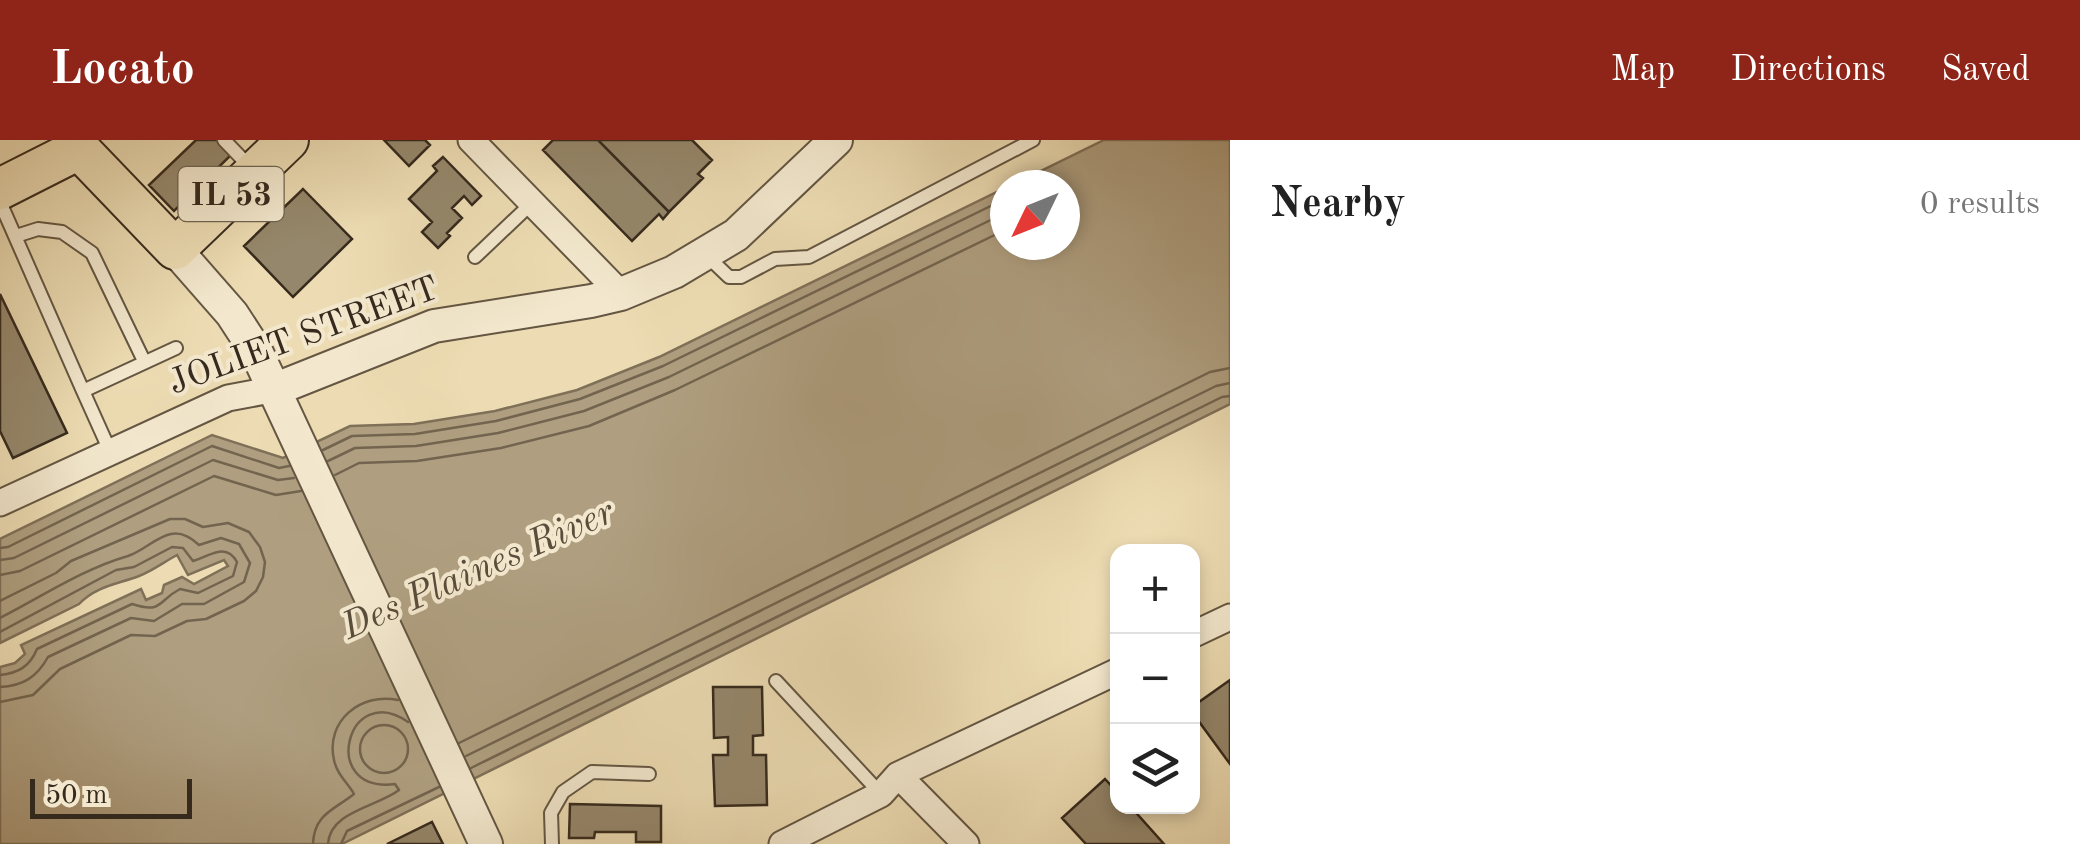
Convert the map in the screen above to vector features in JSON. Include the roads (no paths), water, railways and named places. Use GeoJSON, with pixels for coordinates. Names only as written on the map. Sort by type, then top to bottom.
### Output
{"type":"FeatureCollection","features":[{"type":"Feature","properties":{"kind":"main road","name":"IL 53"},"geometry":{"type":"LineString","coordinates":[[0,189],[75,144],[175,249],[288,140]]}},
{"type":"Feature","properties":{"kind":"street"},"geometry":{"type":"LineString","coordinates":[[471,140],[621,294]]}},
{"type":"Feature","properties":{"kind":"street","name":"JOLIET STREET"},"geometry":{"type":"LineString","coordinates":[[0,503],[228,398],[276,389],[434,326],[621,294],[706,256],[736,235],[836,140]]}},
{"type":"Feature","properties":{"kind":"street"},"geometry":{"type":"LineString","coordinates":[[175,249],[232,314],[276,389],[486,844]]}},
{"type":"Feature","properties":{"kind":"street"},"geometry":{"type":"LineString","coordinates":[[1194,634],[1230,617]]}},
{"type":"Feature","properties":{"kind":"street"},"geometry":{"type":"LineString","coordinates":[[782,844],[889,784],[1110,674]]}},
{"type":"Feature","properties":{"kind":"street"},"geometry":{"type":"LineString","coordinates":[[889,784],[966,844]]}},
{"type":"Feature","properties":{"kind":"lane"},"geometry":{"type":"LineString","coordinates":[[224,140],[255,172]]}},
{"type":"Feature","properties":{"kind":"lane"},"geometry":{"type":"LineString","coordinates":[[706,256],[729,277],[742,277],[775,259],[809,257],[1033,140]]}},
{"type":"Feature","properties":{"kind":"lane"},"geometry":{"type":"LineString","coordinates":[[0,202],[110,451]]}},
{"type":"Feature","properties":{"kind":"lane"},"geometry":{"type":"LineString","coordinates":[[475,257],[532,203]]}},
{"type":"Feature","properties":{"kind":"lane"},"geometry":{"type":"LineString","coordinates":[[16,236],[38,229],[62,232],[92,252],[144,361]]}},
{"type":"Feature","properties":{"kind":"lane"},"geometry":{"type":"LineString","coordinates":[[83,391],[176,348]]}},
{"type":"Feature","properties":{"kind":"lane"},"geometry":{"type":"LineString","coordinates":[[776,681],[889,784]]}},
{"type":"Feature","properties":{"kind":"lane"},"geometry":{"type":"LineString","coordinates":[[552,844],[551,813],[564,792],[592,772],[649,774]]}},
{"type":"Feature","properties":{"kind":"water","name":"Des Plaines River"},"geometry":{"type":"Polygon","coordinates":[[[1104,140],[1230,140],[1230,404],[342,844],[0,844],[0,667],[15,663],[25,654],[21,645],[141,589],[146,600],[182,577],[194,584],[228,566],[224,560],[188,575],[177,555],[144,574],[100,589],[79,604],[0,643],[0,539],[212,435],[283,458],[350,426],[414,424],[495,411],[577,390],[659,357],[990,195],[990,260],[1080,260],[1080,170],[1043,170],[1104,140]]]}}]}
